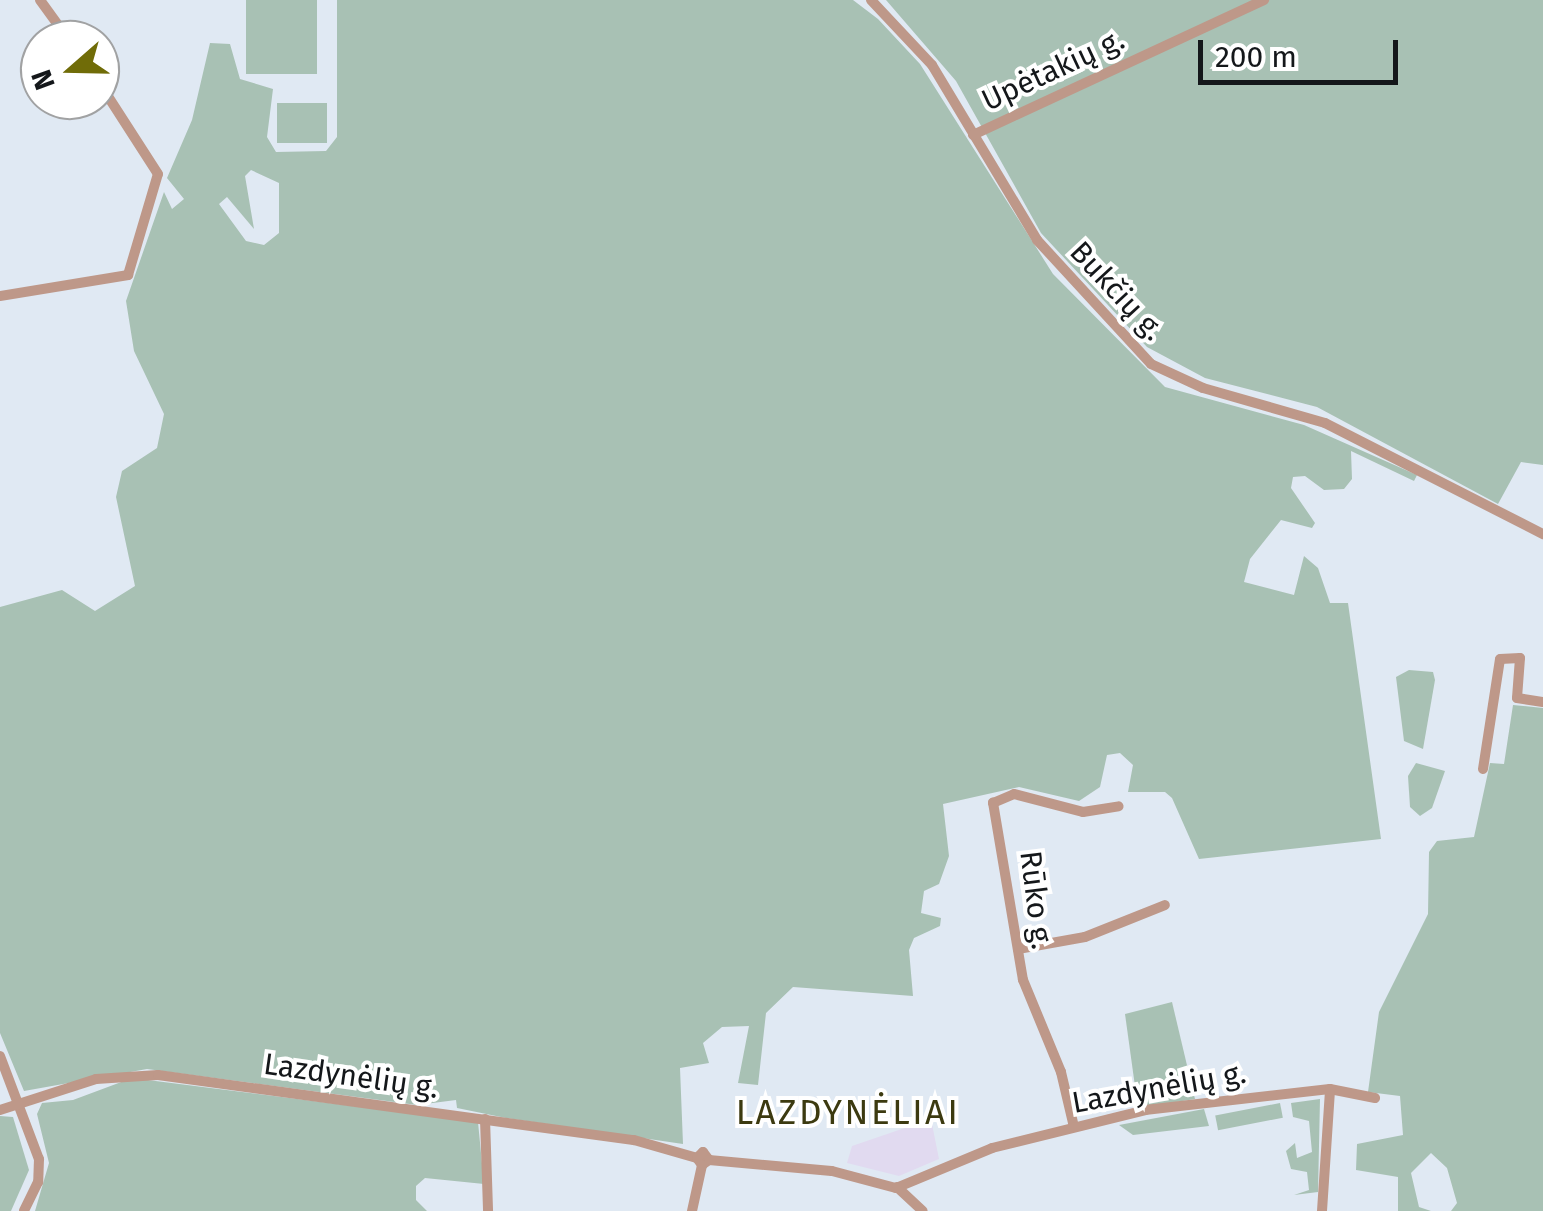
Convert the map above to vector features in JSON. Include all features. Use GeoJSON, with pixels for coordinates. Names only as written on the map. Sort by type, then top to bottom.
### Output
{"type":"FeatureCollection","features":[{"type":"Feature","properties":{"kind":"street","name":"Bukčių g."},"geometry":{"type":"LineString","coordinates":[[870,0],[932,64],[1048,254],[1150,364],[1203,388],[1326,423],[1543,534]]}},
{"type":"Feature","properties":{"kind":"street","name":"Upėtakių g."},"geometry":{"type":"LineString","coordinates":[[973,135],[1264,0]]}},
{"type":"Feature","properties":{"kind":"street"},"geometry":{"type":"LineString","coordinates":[[0,296],[128,275],[158,174],[120,115]]}},
{"type":"Feature","properties":{"kind":"street"},"geometry":{"type":"LineString","coordinates":[[1483,769],[1500,659],[1520,658],[1517,698],[1543,702]]}},
{"type":"Feature","properties":{"kind":"street","name":"Rūko g."},"geometry":{"type":"LineString","coordinates":[[1074,1127],[1061,1072],[1031,1010],[993,803],[1014,794],[1083,812],[1118,806]]}},
{"type":"Feature","properties":{"kind":"street"},"geometry":{"type":"LineString","coordinates":[[1018,949],[1084,937],[1164,905]]}},
{"type":"Feature","properties":{"kind":"street"},"geometry":{"type":"LineString","coordinates":[[0,1056],[21,1103],[40,1171],[24,1211]]}},
{"type":"Feature","properties":{"kind":"street","name":"Lazdynėlių g."},"geometry":{"type":"LineString","coordinates":[[0,1110],[96,1079],[138,1074],[634,1140],[703,1161],[895,1184],[1074,1127],[1199,1102],[1330,1089],[1375,1098]]}},
{"type":"Feature","properties":{"kind":"street"},"geometry":{"type":"LineString","coordinates":[[1322,1211],[1330,1089]]}},
{"type":"Feature","properties":{"kind":"street"},"geometry":{"type":"LineString","coordinates":[[485,1119],[488,1211]]}},
{"type":"Feature","properties":{"kind":"street"},"geometry":{"type":"LineString","coordinates":[[692,1211],[703,1161]]}},
{"type":"Feature","properties":{"kind":"street"},"geometry":{"type":"LineString","coordinates":[[895,1184],[923,1211]]}},
{"type":"Feature","properties":{"kind":"shaded area"},"geometry":{"type":"Polygon","coordinates":[[[931,1119],[939,1159],[899,1176],[847,1163],[852,1146],[931,1119]]]}},
{"type":"Feature","properties":{"kind":"green space"},"geometry":{"type":"Polygon","coordinates":[[[246,0],[317,0],[317,74],[246,74],[246,0]]]}},
{"type":"Feature","properties":{"kind":"green space"},"geometry":{"type":"Polygon","coordinates":[[[337,0],[853,0],[878,19],[920,64],[1053,274],[1165,387],[1304,425],[1417,475],[1414,481],[1351,451],[1352,479],[1344,489],[1324,490],[1305,476],[1293,477],[1291,488],[1315,523],[1312,528],[1281,520],[1250,559],[1244,582],[1294,595],[1304,556],[1318,568],[1330,603],[1348,603],[1381,839],[1199,859],[1172,798],[1165,792],[1128,792],[1133,765],[1120,753],[1107,755],[1100,787],[1079,801],[1019,787],[943,804],[949,856],[939,884],[924,891],[921,913],[941,918],[940,926],[914,938],[909,950],[913,996],[793,987],[766,1013],[758,1085],[738,1083],[749,1026],[722,1027],[703,1043],[709,1063],[680,1068],[683,1144],[506,1118],[457,1108],[456,1100],[417,1105],[147,1069],[24,1091],[0,1033],[0,607],[62,590],[95,611],[135,586],[116,497],[122,471],[157,448],[164,414],[134,351],[126,301],[164,192],[172,209],[184,199],[167,178],[192,120],[210,43],[230,44],[240,79],[273,89],[267,137],[276,152],[326,151],[337,137],[337,0]],[[251,170],[245,176],[254,229],[227,197],[219,204],[246,241],[264,245],[279,233],[279,183],[251,170]]]}},
{"type":"Feature","properties":{"kind":"green space"},"geometry":{"type":"Polygon","coordinates":[[[886,0],[1543,0],[1543,465],[1521,462],[1498,504],[1317,407],[1205,378],[1147,347],[1041,233],[956,81],[886,0]]]}},
{"type":"Feature","properties":{"kind":"green space"},"geometry":{"type":"Polygon","coordinates":[[[277,103],[327,103],[327,143],[277,143],[277,103]]]}},
{"type":"Feature","properties":{"kind":"green space"},"geometry":{"type":"Polygon","coordinates":[[[1409,670],[1433,672],[1435,680],[1423,749],[1404,741],[1396,677],[1409,670]]]}},
{"type":"Feature","properties":{"kind":"green space"},"geometry":{"type":"Polygon","coordinates":[[[1513,705],[1543,708],[1543,1211],[1451,1211],[1457,1203],[1447,1168],[1431,1153],[1411,1173],[1419,1207],[1431,1211],[1398,1211],[1398,1177],[1356,1170],[1357,1144],[1403,1135],[1400,1096],[1368,1092],[1379,1012],[1428,914],[1429,852],[1437,841],[1474,837],[1490,763],[1504,764],[1513,705]]]}},
{"type":"Feature","properties":{"kind":"green space"},"geometry":{"type":"Polygon","coordinates":[[[1416,763],[1445,771],[1432,808],[1420,816],[1410,807],[1408,776],[1416,763]]]}},
{"type":"Feature","properties":{"kind":"green space"},"geometry":{"type":"Polygon","coordinates":[[[1172,1002],[1195,1099],[1138,1108],[1125,1014],[1172,1002]]]}},
{"type":"Feature","properties":{"kind":"green space"},"geometry":{"type":"Polygon","coordinates":[[[132,1078],[478,1122],[484,1184],[425,1178],[416,1186],[416,1200],[427,1211],[35,1211],[49,1163],[37,1114],[42,1103],[73,1100],[132,1078]]]}},
{"type":"Feature","properties":{"kind":"green space"},"geometry":{"type":"Polygon","coordinates":[[[1320,1099],[1318,1192],[1294,1195],[1309,1190],[1307,1172],[1291,1169],[1286,1151],[1295,1143],[1297,1158],[1312,1152],[1309,1121],[1293,1117],[1291,1103],[1320,1099]]]}},
{"type":"Feature","properties":{"kind":"green space"},"geometry":{"type":"Polygon","coordinates":[[[1280,1103],[1283,1118],[1218,1130],[1215,1116],[1280,1103]]]}},
{"type":"Feature","properties":{"kind":"green space"},"geometry":{"type":"Polygon","coordinates":[[[1204,1109],[1209,1126],[1133,1135],[1119,1125],[1204,1109]]]}},
{"type":"Feature","properties":{"kind":"green space"},"geometry":{"type":"Polygon","coordinates":[[[0,1116],[13,1117],[29,1170],[11,1211],[0,1211],[0,1116]]]}},
{"type":"Feature","properties":{"kind":"district","name":"LAZDYNĖLIAI"},"geometry":{"type":"Point","coordinates":[848,1112]}}]}
